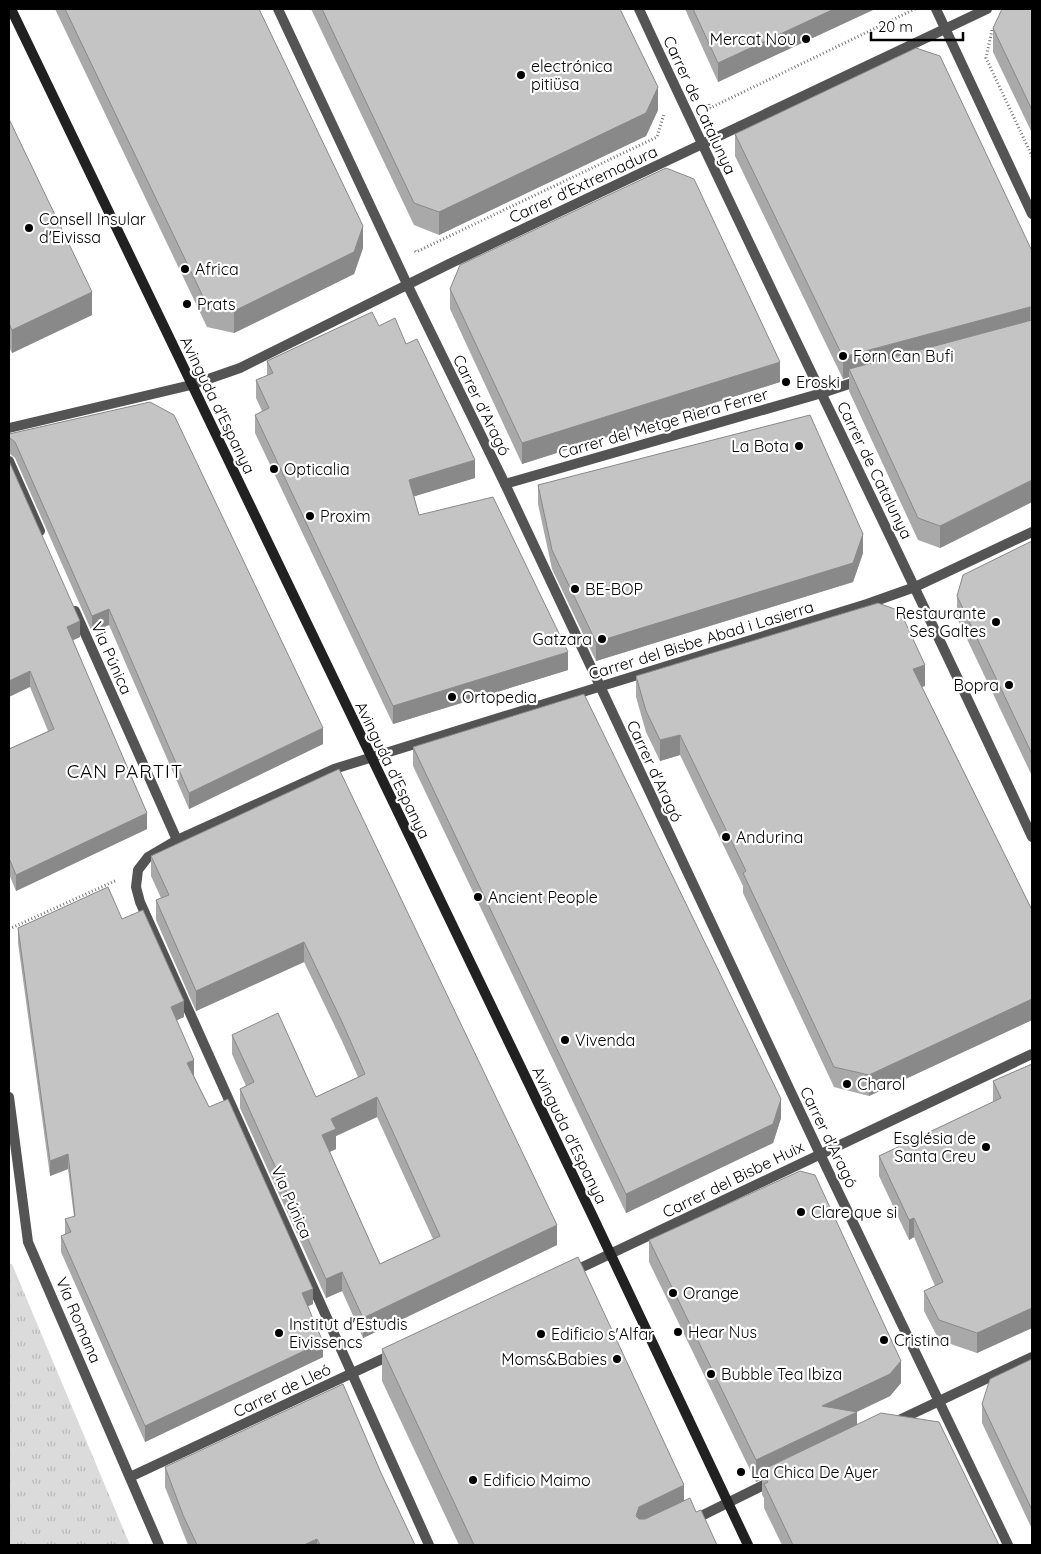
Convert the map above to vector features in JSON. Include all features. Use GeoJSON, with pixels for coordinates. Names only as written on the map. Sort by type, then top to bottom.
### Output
{"type":"FeatureCollection","features":[{"type":"Feature","properties":{"kind":"street","name":"Avinguda d'Espanya"},"geometry":{"type":"LineString","coordinates":[[11,9],[748,1545]]}},
{"type":"Feature","properties":{"kind":"street","name":"Carrer d'Aragó"},"geometry":{"type":"LineString","coordinates":[[278,9],[406,284],[505,484],[820,1154],[1008,1545]]}},
{"type":"Feature","properties":{"kind":"street","name":"Carrer de Catalunya"},"geometry":{"type":"LineString","coordinates":[[639,9],[1032,836]]}},
{"type":"Feature","properties":{"kind":"street"},"geometry":{"type":"LineString","coordinates":[[936,9],[1032,214]]}},
{"type":"Feature","properties":{"kind":"street","name":"Carrer d'Extremadura"},"geometry":{"type":"LineString","coordinates":[[9,428],[191,385],[240,368],[406,284],[987,9]]}},
{"type":"Feature","properties":{"kind":"street","name":"Carrer del Metge Riera Ferrer"},"geometry":{"type":"LineString","coordinates":[[505,484],[822,393],[872,376]]}},
{"type":"Feature","properties":{"kind":"street"},"geometry":{"type":"LineString","coordinates":[[9,461],[44,541]]}},
{"type":"Feature","properties":{"kind":"street","name":"Carrer del Bisbe Abad i Lasierra"},"geometry":{"type":"LineString","coordinates":[[138,870],[148,857],[176,840],[324,773],[915,587],[1032,532]]}},
{"type":"Feature","properties":{"kind":"street","name":"Via Púnica"},"geometry":{"type":"LineString","coordinates":[[72,604],[176,840]]}},
{"type":"Feature","properties":{"kind":"street","name":"Via Púnica"},"geometry":{"type":"LineString","coordinates":[[138,870],[136,887],[140,902],[430,1545]]}},
{"type":"Feature","properties":{"kind":"street","name":"Carrer del Bisbe Huix"},"geometry":{"type":"LineString","coordinates":[[610,1254],[1032,1054]]}},
{"type":"Feature","properties":{"kind":"street","name":"Vía Romana"},"geometry":{"type":"LineString","coordinates":[[9,1097],[28,1242],[159,1545]]}},
{"type":"Feature","properties":{"kind":"street"},"geometry":{"type":"LineString","coordinates":[[564,1276],[610,1254]]}},
{"type":"Feature","properties":{"kind":"street","name":"Carrer de Lleó"},"geometry":{"type":"LineString","coordinates":[[130,1477],[400,1351]]}},
{"type":"Feature","properties":{"kind":"street"},"geometry":{"type":"LineString","coordinates":[[885,1427],[1032,1357]]}},
{"type":"Feature","properties":{"kind":"street"},"geometry":{"type":"LineString","coordinates":[[681,1526],[788,1474]]}},
{"type":"Feature","properties":{"kind":"path"},"geometry":{"type":"LineString","coordinates":[[706,100],[710,108],[914,9]]}},
{"type":"Feature","properties":{"kind":"path"},"geometry":{"type":"LineString","coordinates":[[993,26],[986,58],[1032,156]]}},
{"type":"Feature","properties":{"kind":"path"},"geometry":{"type":"LineString","coordinates":[[412,244],[416,252],[657,137],[664,112]]}},
{"type":"Feature","properties":{"kind":"path"},"geometry":{"type":"LineString","coordinates":[[9,929],[138,870]]}},
{"type":"Feature","properties":{"kind":"green space"},"geometry":{"type":"Polygon","coordinates":[[[9,1264],[12,1264],[130,1545],[9,1545],[9,1264]]]}},
{"type":"Feature","properties":{"kind":"building"},"geometry":{"type":"Polygon","coordinates":[[[65,9],[259,9],[363,226],[354,252],[234,311],[207,305],[65,9]]]}},
{"type":"Feature","properties":{"kind":"building"},"geometry":{"type":"Polygon","coordinates":[[[322,9],[620,9],[658,87],[646,113],[439,212],[414,203],[322,9]]]}},
{"type":"Feature","properties":{"kind":"building"},"geometry":{"type":"Polygon","coordinates":[[[693,9],[834,9],[718,63],[693,9]]]}},
{"type":"Feature","properties":{"kind":"building"},"geometry":{"type":"Polygon","coordinates":[[[1002,9],[1032,9],[1032,110],[993,28],[1002,9]]]}},
{"type":"Feature","properties":{"kind":"building"},"geometry":{"type":"Polygon","coordinates":[[[916,48],[940,56],[1032,251],[1032,308],[843,357],[735,134],[916,48]]]}},
{"type":"Feature","properties":{"kind":"building","name":"Consell Insular d'Eivissa"},"geometry":{"type":"Polygon","coordinates":[[[9,119],[92,292],[12,330],[9,323],[9,119]]]}},
{"type":"Feature","properties":{"kind":"building"},"geometry":{"type":"Polygon","coordinates":[[[666,168],[694,179],[780,362],[522,443],[450,289],[460,265],[666,168]]]}},
{"type":"Feature","properties":{"kind":"building"},"geometry":{"type":"Polygon","coordinates":[[[372,312],[379,326],[395,318],[406,344],[417,339],[475,460],[409,480],[419,515],[493,497],[568,652],[393,706],[255,415],[269,408],[256,380],[273,373],[267,361],[372,312]]]}},
{"type":"Feature","properties":{"kind":"building"},"geometry":{"type":"Polygon","coordinates":[[[1032,320],[1032,480],[940,526],[918,518],[849,369],[1032,320]]]}},
{"type":"Feature","properties":{"kind":"building"},"geometry":{"type":"Polygon","coordinates":[[[150,402],[174,415],[323,728],[189,793],[109,609],[92,616],[15,442],[9,438],[9,434],[150,402]]]}},
{"type":"Feature","properties":{"kind":"building"},"geometry":{"type":"Polygon","coordinates":[[[810,415],[863,534],[853,563],[596,642],[552,550],[538,485],[810,415]]]}},
{"type":"Feature","properties":{"kind":"building"},"geometry":{"type":"Polygon","coordinates":[[[9,461],[80,621],[67,627],[147,813],[16,875],[9,858],[9,749],[54,729],[30,671],[9,681],[9,461]]]}},
{"type":"Feature","properties":{"kind":"building"},"geometry":{"type":"Polygon","coordinates":[[[1032,541],[1032,754],[957,596],[963,575],[1032,541]]]}},
{"type":"Feature","properties":{"kind":"building"},"geometry":{"type":"Polygon","coordinates":[[[878,603],[900,611],[925,665],[913,669],[1032,910],[1032,999],[869,1075],[834,1067],[743,873],[746,871],[680,735],[660,740],[646,711],[636,676],[878,603]]]}},
{"type":"Feature","properties":{"kind":"building"},"geometry":{"type":"Polygon","coordinates":[[[584,694],[781,1099],[773,1124],[626,1194],[413,747],[584,694]]]}},
{"type":"Feature","properties":{"kind":"building"},"geometry":{"type":"Polygon","coordinates":[[[339,769],[557,1225],[363,1318],[342,1272],[326,1279],[240,1089],[254,1082],[232,1035],[278,1013],[316,1097],[365,1074],[342,1022],[304,942],[196,991],[156,900],[169,895],[151,856],[339,769]],[[377,1097],[331,1119],[336,1129],[322,1135],[380,1264],[440,1236],[377,1097]]]}},
{"type":"Feature","properties":{"kind":"building"},"geometry":{"type":"Polygon","coordinates":[[[108,887],[122,919],[143,910],[184,1001],[171,1007],[194,1060],[187,1063],[209,1107],[228,1099],[313,1289],[302,1293],[323,1342],[145,1426],[61,1236],[71,1232],[65,1219],[75,1216],[68,1154],[50,1161],[18,928],[108,887]]]}},
{"type":"Feature","properties":{"kind":"building"},"geometry":{"type":"Polygon","coordinates":[[[1032,1064],[1032,1308],[977,1333],[939,1320],[924,1291],[943,1282],[914,1218],[909,1220],[879,1156],[1001,1098],[993,1081],[1032,1064]]]}},
{"type":"Feature","properties":{"kind":"building"},"geometry":{"type":"Polygon","coordinates":[[[800,1171],[815,1175],[901,1361],[890,1374],[822,1406],[857,1412],[756,1460],[649,1240],[800,1171]]]}},
{"type":"Feature","properties":{"kind":"building"},"geometry":{"type":"Polygon","coordinates":[[[578,1257],[684,1485],[639,1507],[636,1516],[639,1519],[645,1519],[690,1498],[696,1512],[701,1510],[717,1545],[474,1545],[382,1349],[578,1257]]]}},
{"type":"Feature","properties":{"kind":"building"},"geometry":{"type":"Polygon","coordinates":[[[1032,1359],[1032,1510],[982,1404],[990,1379],[1032,1359]]]}},
{"type":"Feature","properties":{"kind":"building"},"geometry":{"type":"Polygon","coordinates":[[[343,1384],[381,1473],[415,1545],[320,1545],[317,1539],[304,1545],[197,1545],[183,1515],[165,1467],[343,1384]]]}},
{"type":"Feature","properties":{"kind":"building"},"geometry":{"type":"Polygon","coordinates":[[[881,1413],[939,1422],[999,1545],[793,1545],[764,1484],[768,1482],[762,1470],[881,1413]]]}},
{"type":"Feature","properties":{"kind":"place","name":"Mercat Nou"},"geometry":{"type":"Point","coordinates":[806,39]}},
{"type":"Feature","properties":{"kind":"place","name":"electrónica pitiüsa"},"geometry":{"type":"Point","coordinates":[521,75]}},
{"type":"Feature","properties":{"kind":"place","name":"Consell Insular d'Eivissa"},"geometry":{"type":"Point","coordinates":[29,228]}},
{"type":"Feature","properties":{"kind":"place","name":"Africa"},"geometry":{"type":"Point","coordinates":[185,269]}},
{"type":"Feature","properties":{"kind":"place","name":"Prats"},"geometry":{"type":"Point","coordinates":[187,304]}},
{"type":"Feature","properties":{"kind":"place","name":"Forn Can Bufi"},"geometry":{"type":"Point","coordinates":[843,356]}},
{"type":"Feature","properties":{"kind":"place","name":"Eroski"},"geometry":{"type":"Point","coordinates":[786,382]}},
{"type":"Feature","properties":{"kind":"place","name":"La Bota"},"geometry":{"type":"Point","coordinates":[799,446]}},
{"type":"Feature","properties":{"kind":"place","name":"Opticalia"},"geometry":{"type":"Point","coordinates":[274,469]}},
{"type":"Feature","properties":{"kind":"place","name":"Proxim"},"geometry":{"type":"Point","coordinates":[310,516]}},
{"type":"Feature","properties":{"kind":"place","name":"BE-BOP"},"geometry":{"type":"Point","coordinates":[575,589]}},
{"type":"Feature","properties":{"kind":"place","name":"Restaurante Ses Galtes"},"geometry":{"type":"Point","coordinates":[996,622]}},
{"type":"Feature","properties":{"kind":"place","name":"Gatzara"},"geometry":{"type":"Point","coordinates":[602,639]}},
{"type":"Feature","properties":{"kind":"place","name":"Bopra"},"geometry":{"type":"Point","coordinates":[1009,685]}},
{"type":"Feature","properties":{"kind":"place","name":"Ortopedia"},"geometry":{"type":"Point","coordinates":[452,697]}},
{"type":"Feature","properties":{"kind":"place","name":"Andurina"},"geometry":{"type":"Point","coordinates":[726,837]}},
{"type":"Feature","properties":{"kind":"place","name":"Ancient People"},"geometry":{"type":"Point","coordinates":[478,897]}},
{"type":"Feature","properties":{"kind":"place","name":"Vivenda"},"geometry":{"type":"Point","coordinates":[565,1040]}},
{"type":"Feature","properties":{"kind":"place","name":"Charol"},"geometry":{"type":"Point","coordinates":[847,1084]}},
{"type":"Feature","properties":{"kind":"place","name":"Església de Santa Creu"},"geometry":{"type":"Point","coordinates":[986,1147]}},
{"type":"Feature","properties":{"kind":"place","name":"Clare que si"},"geometry":{"type":"Point","coordinates":[801,1212]}},
{"type":"Feature","properties":{"kind":"place","name":"Orange"},"geometry":{"type":"Point","coordinates":[673,1293]}},
{"type":"Feature","properties":{"kind":"place","name":"Hear Nus"},"geometry":{"type":"Point","coordinates":[678,1332]}},
{"type":"Feature","properties":{"kind":"place","name":"Institut d'Estudis Eivissencs"},"geometry":{"type":"Point","coordinates":[279,1333]}},
{"type":"Feature","properties":{"kind":"place","name":"Edificio s'Alfar"},"geometry":{"type":"Point","coordinates":[541,1334]}},
{"type":"Feature","properties":{"kind":"place","name":"Cristina"},"geometry":{"type":"Point","coordinates":[884,1340]}},
{"type":"Feature","properties":{"kind":"place","name":"Moms&Babies"},"geometry":{"type":"Point","coordinates":[617,1359]}},
{"type":"Feature","properties":{"kind":"place","name":"Bubble Tea Ibiza"},"geometry":{"type":"Point","coordinates":[711,1374]}},
{"type":"Feature","properties":{"kind":"place","name":"La Chica De Ayer"},"geometry":{"type":"Point","coordinates":[741,1472]}},
{"type":"Feature","properties":{"kind":"place","name":"Edificio Maimo"},"geometry":{"type":"Point","coordinates":[473,1480]}},
{"type":"Feature","properties":{"kind":"district","name":"CAN PARTIT"},"geometry":{"type":"Point","coordinates":[125,771]}}]}
